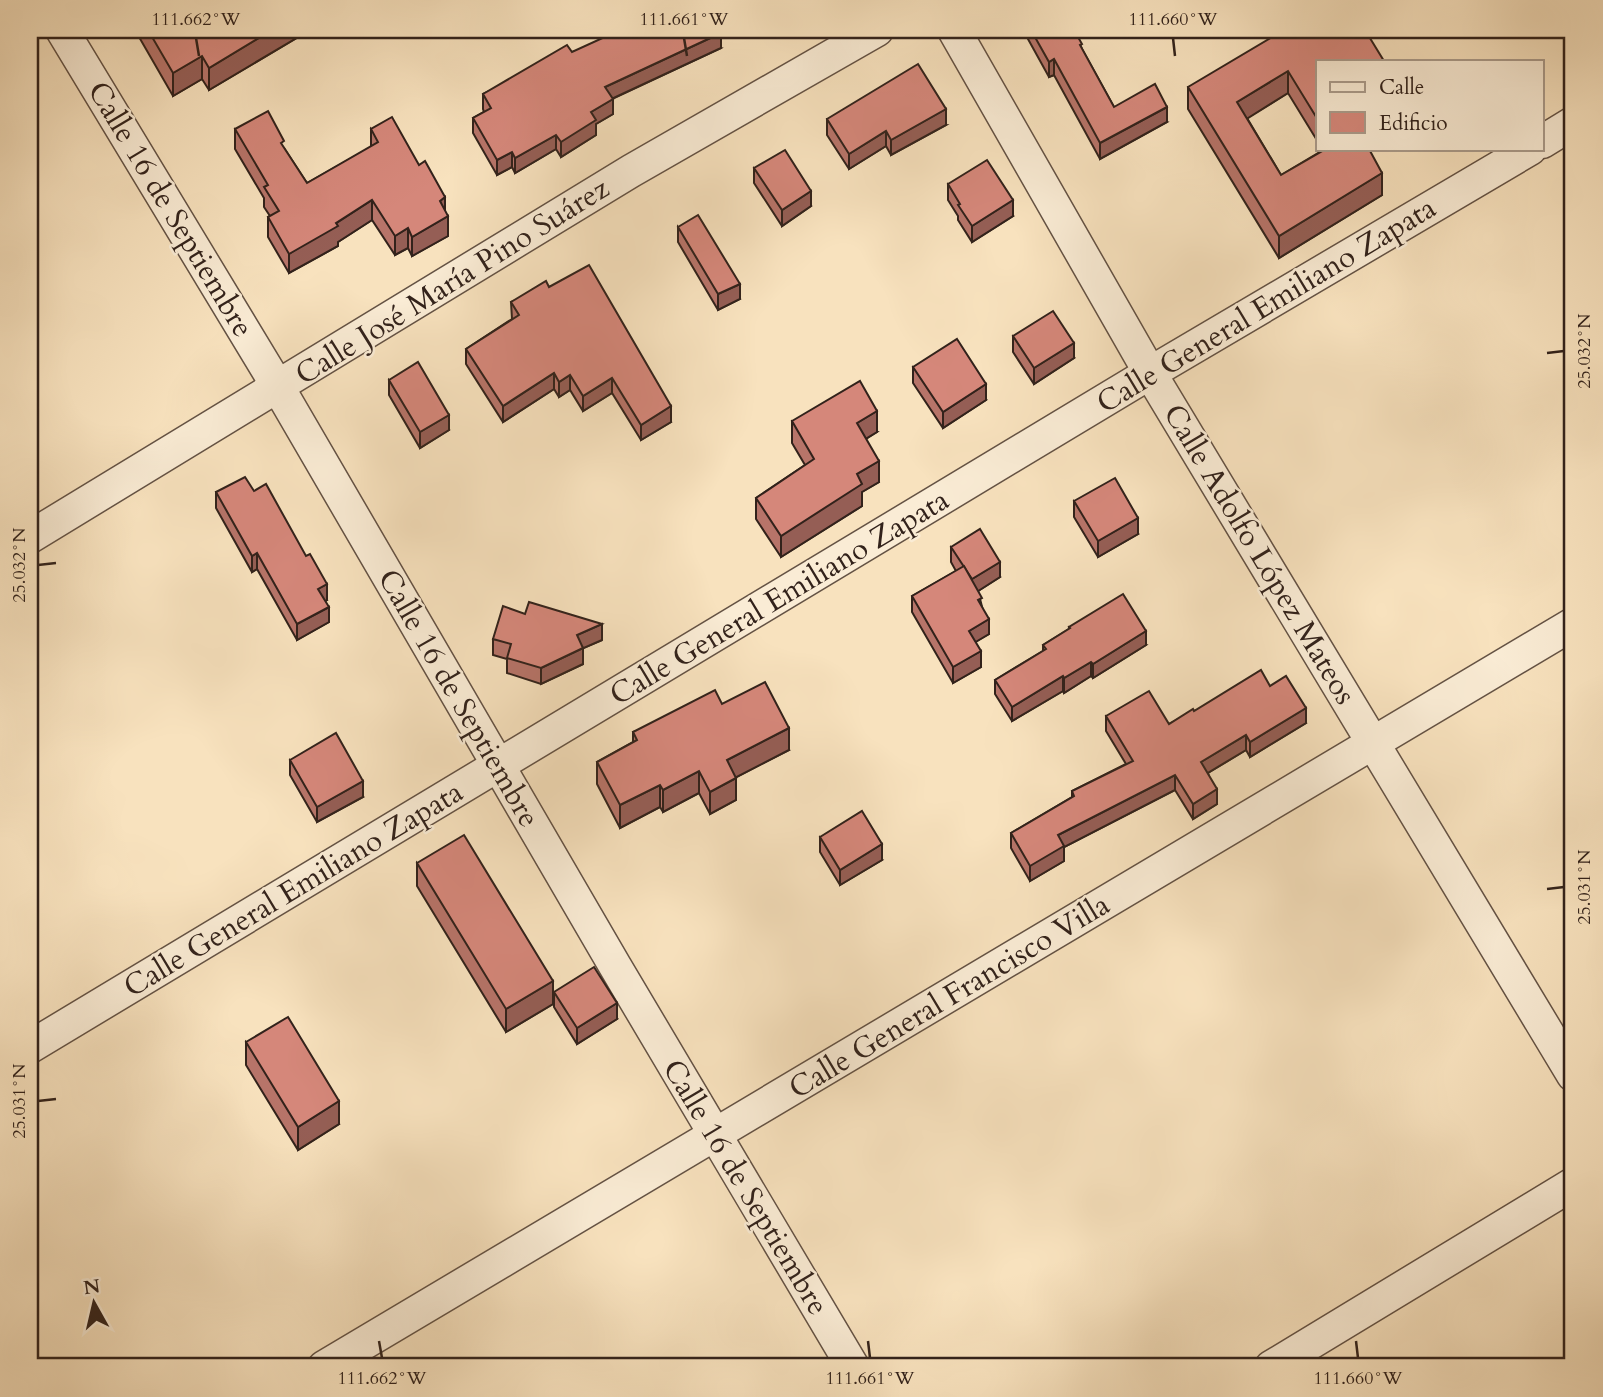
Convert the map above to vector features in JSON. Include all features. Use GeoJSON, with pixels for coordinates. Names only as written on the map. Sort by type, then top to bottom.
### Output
{"type":"FeatureCollection","features":[{"type":"Feature","properties":{"kind":"street","name":"Calle 16 de Septiembre"},"geometry":{"type":"LineString","coordinates":[[62,30],[278,387],[853,1367]]}},
{"type":"Feature","properties":{"kind":"street","name":"Calle José María Pino Suárez"},"geometry":{"type":"LineString","coordinates":[[30,537],[631,170],[877,30]]}},
{"type":"Feature","properties":{"kind":"street","name":"Calle Adolfo López Mateos"},"geometry":{"type":"LineString","coordinates":[[954,30],[1150,373],[1573,1075]]}},
{"type":"Feature","properties":{"kind":"street"},"geometry":{"type":"LineString","coordinates":[[1544,141],[1573,123]]}},
{"type":"Feature","properties":{"kind":"street","name":"Calle General Emiliano Zapata"},"geometry":{"type":"LineString","coordinates":[[30,1047],[1150,373],[1529,150]]}},
{"type":"Feature","properties":{"kind":"street","name":"Calle General Francisco Villa"},"geometry":{"type":"LineString","coordinates":[[324,1367],[1573,624]]}},
{"type":"Feature","properties":{"kind":"street"},"geometry":{"type":"LineString","coordinates":[[1271,1367],[1573,1184]]}},
{"type":"Feature","properties":{"kind":"building"},"geometry":{"type":"Polygon","coordinates":[[[148,30],[272,30],[209,68],[202,56],[173,73],[148,30]]]}},
{"type":"Feature","properties":{"kind":"building"},"geometry":{"type":"Polygon","coordinates":[[[620,30],[670,30],[671,33],[676,30],[719,30],[721,33],[605,87],[613,99],[591,112],[596,120],[561,142],[556,135],[515,158],[512,152],[497,160],[473,118],[491,108],[483,94],[567,45],[572,52],[620,30]]]}},
{"type":"Feature","properties":{"kind":"building"},"geometry":{"type":"Polygon","coordinates":[[[1031,30],[1074,30],[1114,107],[1155,84],[1167,107],[1100,143],[1054,59],[1049,62],[1031,30]]]}},
{"type":"Feature","properties":{"kind":"building"},"geometry":{"type":"Polygon","coordinates":[[[1284,30],[1365,30],[1383,60],[1316,60],[1316,117],[1288,71],[1237,102],[1281,175],[1324,150],[1370,150],[1382,173],[1279,236],[1188,87],[1284,30]]]}},
{"type":"Feature","properties":{"kind":"building"},"geometry":{"type":"Polygon","coordinates":[[[918,64],[946,109],[891,140],[886,131],[849,154],[827,119],[918,64]]]}},
{"type":"Feature","properties":{"kind":"building"},"geometry":{"type":"Polygon","coordinates":[[[268,111],[284,141],[281,143],[307,183],[378,142],[371,129],[392,117],[419,165],[425,161],[445,197],[440,201],[448,216],[412,237],[408,228],[395,236],[372,200],[336,223],[338,226],[289,254],[268,217],[279,211],[264,187],[268,185],[235,129],[268,111]]]}},
{"type":"Feature","properties":{"kind":"building"},"geometry":{"type":"Polygon","coordinates":[[[785,150],[811,191],[782,210],[754,168],[785,150]]]}},
{"type":"Feature","properties":{"kind":"building"},"geometry":{"type":"Polygon","coordinates":[[[987,160],[1013,200],[972,226],[948,184],[987,160]]]}},
{"type":"Feature","properties":{"kind":"building"},"geometry":{"type":"Polygon","coordinates":[[[698,215],[740,284],[718,294],[678,227],[698,215]]]}},
{"type":"Feature","properties":{"kind":"building"},"geometry":{"type":"Polygon","coordinates":[[[589,265],[671,406],[641,425],[612,378],[583,396],[570,375],[559,382],[554,373],[503,406],[466,349],[519,315],[511,302],[546,281],[549,287],[589,265]]]}},
{"type":"Feature","properties":{"kind":"building"},"geometry":{"type":"Polygon","coordinates":[[[1053,311],[1074,343],[1034,368],[1013,336],[1053,311]]]}},
{"type":"Feature","properties":{"kind":"building"},"geometry":{"type":"Polygon","coordinates":[[[957,339],[986,384],[943,412],[913,367],[957,339]]]}},
{"type":"Feature","properties":{"kind":"building"},"geometry":{"type":"Polygon","coordinates":[[[418,362],[449,415],[420,432],[389,380],[418,362]]]}},
{"type":"Feature","properties":{"kind":"building"},"geometry":{"type":"Polygon","coordinates":[[[860,381],[877,411],[857,423],[879,461],[857,474],[862,484],[781,536],[756,498],[814,459],[792,421],[860,381]]]}},
{"type":"Feature","properties":{"kind":"building"},"geometry":{"type":"Polygon","coordinates":[[[245,477],[254,491],[266,484],[306,556],[310,554],[327,584],[318,589],[329,607],[297,624],[257,553],[252,556],[216,492],[245,477]]]}},
{"type":"Feature","properties":{"kind":"building"},"geometry":{"type":"Polygon","coordinates":[[[1115,478],[1138,518],[1098,541],[1074,501],[1115,478]]]}},
{"type":"Feature","properties":{"kind":"building"},"geometry":{"type":"Polygon","coordinates":[[[980,529],[1000,562],[972,579],[951,547],[980,529]]]}},
{"type":"Feature","properties":{"kind":"building"},"geometry":{"type":"Polygon","coordinates":[[[964,566],[982,598],[978,600],[989,619],[969,631],[981,651],[953,667],[912,596],[964,566]]]}},
{"type":"Feature","properties":{"kind":"building"},"geometry":{"type":"Polygon","coordinates":[[[1123,594],[1146,631],[1093,664],[1091,662],[1064,678],[1063,676],[1012,707],[995,680],[1046,649],[1043,645],[1069,627],[1123,594]]]}},
{"type":"Feature","properties":{"kind":"building"},"geometry":{"type":"Polygon","coordinates":[[[529,602],[602,624],[577,635],[583,648],[541,668],[507,658],[511,644],[493,639],[503,606],[525,614],[529,602]]]}},
{"type":"Feature","properties":{"kind":"building"},"geometry":{"type":"Polygon","coordinates":[[[1261,670],[1270,686],[1286,676],[1306,708],[1250,742],[1246,735],[1201,762],[1217,789],[1193,804],[1175,775],[1058,835],[1064,846],[1030,866],[1011,833],[1074,796],[1072,791],[1133,761],[1106,716],[1149,691],[1169,724],[1261,670]]]}},
{"type":"Feature","properties":{"kind":"building"},"geometry":{"type":"Polygon","coordinates":[[[765,682],[789,728],[727,760],[736,778],[710,792],[699,771],[663,790],[660,785],[620,805],[597,762],[637,740],[633,732],[715,690],[722,704],[765,682]]]}},
{"type":"Feature","properties":{"kind":"building"},"geometry":{"type":"Polygon","coordinates":[[[336,733],[363,781],[317,807],[290,760],[336,733]]]}},
{"type":"Feature","properties":{"kind":"building"},"geometry":{"type":"Polygon","coordinates":[[[862,811],[882,844],[840,870],[820,837],[862,811]]]}},
{"type":"Feature","properties":{"kind":"building"},"geometry":{"type":"Polygon","coordinates":[[[464,835],[553,981],[506,1009],[417,863],[464,835]]]}},
{"type":"Feature","properties":{"kind":"building"},"geometry":{"type":"Polygon","coordinates":[[[594,967],[617,1003],[577,1028],[554,992],[594,967]]]}},
{"type":"Feature","properties":{"kind":"building"},"geometry":{"type":"Polygon","coordinates":[[[288,1017],[339,1101],[298,1127],[246,1042],[288,1017]]]}}]}
